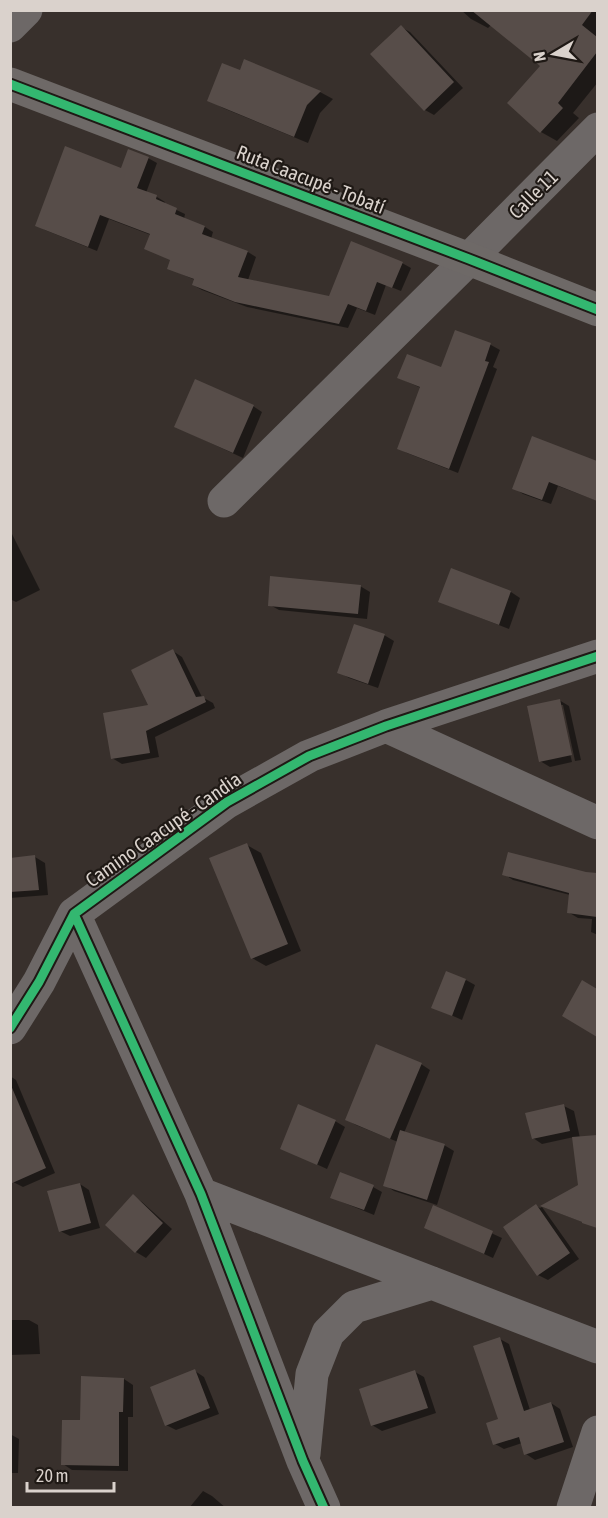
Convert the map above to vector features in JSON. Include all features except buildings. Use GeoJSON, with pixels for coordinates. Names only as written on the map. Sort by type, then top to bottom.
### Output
{"type":"FeatureCollection","features":[{"type":"Feature","properties":{"kind":"main road","name":"Ruta Caacupé - Tobatí"},"geometry":{"type":"LineString","coordinates":[[10,84],[597,310]]}},
{"type":"Feature","properties":{"kind":"street"},"geometry":{"type":"LineString","coordinates":[[10,26],[26,10]]}},
{"type":"Feature","properties":{"kind":"street","name":"Calle 11"},"geometry":{"type":"LineString","coordinates":[[224,501],[597,129]]}},
{"type":"Feature","properties":{"kind":"street","name":"Camino Caacupé - Candia"},"geometry":{"type":"LineString","coordinates":[[10,1028],[39,982],[74,914],[227,802],[309,756],[386,726],[597,656]]}},
{"type":"Feature","properties":{"kind":"street"},"geometry":{"type":"LineString","coordinates":[[386,726],[597,823]]}},
{"type":"Feature","properties":{"kind":"street"},"geometry":{"type":"LineString","coordinates":[[74,914],[201,1194],[303,1461],[324,1508]]}},
{"type":"Feature","properties":{"kind":"street"},"geometry":{"type":"LineString","coordinates":[[201,1194],[432,1283],[595,1337]]}},
{"type":"Feature","properties":{"kind":"street"},"geometry":{"type":"LineString","coordinates":[[303,1461],[312,1374],[328,1334],[354,1307],[432,1283]]}},
{"type":"Feature","properties":{"kind":"street"},"geometry":{"type":"LineString","coordinates":[[573,1508],[597,1432]]}},
{"type":"Feature","properties":{"kind":"cycle path"},"geometry":{"type":"LineString","coordinates":[[10,84],[598,310]]}},
{"type":"Feature","properties":{"kind":"cycle path"},"geometry":{"type":"LineString","coordinates":[[10,1028],[39,982],[74,914],[227,802],[309,756],[386,726],[598,656]]}},
{"type":"Feature","properties":{"kind":"cycle path"},"geometry":{"type":"LineString","coordinates":[[74,914],[201,1194],[303,1461],[324,1508]]}}]}
